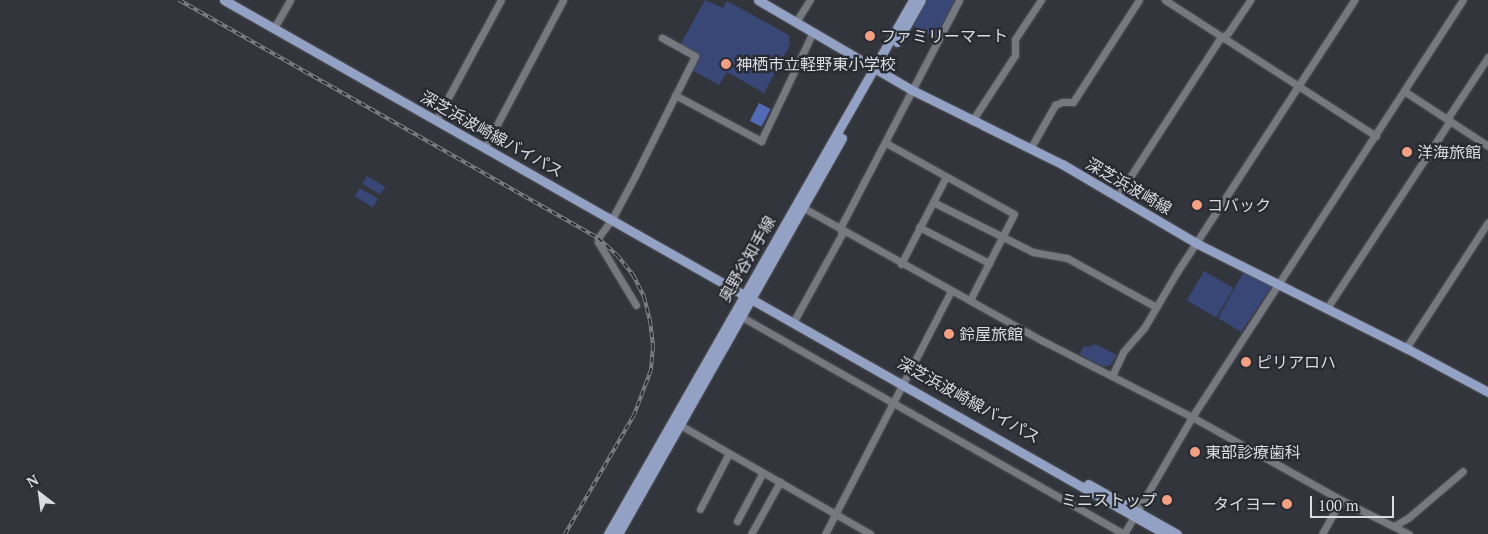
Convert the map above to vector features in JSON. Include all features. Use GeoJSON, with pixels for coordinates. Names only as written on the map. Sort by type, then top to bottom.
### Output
{"type":"FeatureCollection","features":[{"type":"Feature","properties":{"kind":"main road","name":"深芝浜波崎線バイパス"},"geometry":{"type":"LineString","coordinates":[[224,0],[902,383],[1136,514],[1177,534]]}},
{"type":"Feature","properties":{"kind":"main road","name":"深芝浜波崎線"},"geometry":{"type":"LineString","coordinates":[[759,0],[912,90],[1062,164],[1196,243],[1487,390]]}},
{"type":"Feature","properties":{"kind":"main road","name":"奥野谷知手線"},"geometry":{"type":"LineString","coordinates":[[608,534],[802,207],[878,70],[913,0]]}},
{"type":"Feature","properties":{"kind":"main road","name":"奥野谷知手線"},"geometry":{"type":"LineString","coordinates":[[618,534],[742,317],[750,297],[878,70],[921,0]]}},
{"type":"Feature","properties":{"kind":"main road","name":"深芝浜波崎線バイパス"},"geometry":{"type":"LineString","coordinates":[[750,297],[795,319],[902,383]]}},
{"type":"Feature","properties":{"kind":"main road","name":"深芝浜波崎線バイパス"},"geometry":{"type":"LineString","coordinates":[[1136,514],[1164,534]]}},
{"type":"Feature","properties":{"kind":"street"},"geometry":{"type":"LineString","coordinates":[[274,28],[290,0]]}},
{"type":"Feature","properties":{"kind":"street"},"geometry":{"type":"LineString","coordinates":[[436,120],[500,0]]}},
{"type":"Feature","properties":{"kind":"street"},"geometry":{"type":"LineString","coordinates":[[485,147],[563,0]]}},
{"type":"Feature","properties":{"kind":"street"},"geometry":{"type":"LineString","coordinates":[[796,22],[810,0]]}},
{"type":"Feature","properties":{"kind":"street"},"geometry":{"type":"LineString","coordinates":[[795,319],[842,234],[840,228],[959,0]]}},
{"type":"Feature","properties":{"kind":"street"},"geometry":{"type":"LineString","coordinates":[[972,121],[1016,54],[1015,39],[1040,0]]}},
{"type":"Feature","properties":{"kind":"street"},"geometry":{"type":"LineString","coordinates":[[1030,149],[1055,105],[1062,102],[1073,102],[1139,0]]}},
{"type":"Feature","properties":{"kind":"street"},"geometry":{"type":"LineString","coordinates":[[1166,0],[1376,136]]}},
{"type":"Feature","properties":{"kind":"street"},"geometry":{"type":"LineString","coordinates":[[1117,197],[1219,40],[1228,34],[1250,0]]}},
{"type":"Feature","properties":{"kind":"street"},"geometry":{"type":"LineString","coordinates":[[1112,376],[1123,352],[1144,328],[1196,243],[1354,0]]}},
{"type":"Feature","properties":{"kind":"street"},"geometry":{"type":"LineString","coordinates":[[742,317],[1124,534],[1192,417],[1463,0]]}},
{"type":"Feature","properties":{"kind":"street"},"geometry":{"type":"LineString","coordinates":[[674,95],[761,141],[813,32]]}},
{"type":"Feature","properties":{"kind":"street"},"geometry":{"type":"LineString","coordinates":[[636,305],[598,242],[598,238],[612,219],[695,56],[662,38]]}},
{"type":"Feature","properties":{"kind":"street"},"geometry":{"type":"LineString","coordinates":[[1326,308],[1449,121],[1488,57]]}},
{"type":"Feature","properties":{"kind":"street"},"geometry":{"type":"LineString","coordinates":[[1404,91],[1488,146]]}},
{"type":"Feature","properties":{"kind":"street"},"geometry":{"type":"LineString","coordinates":[[886,143],[946,178],[1014,214],[970,300]]}},
{"type":"Feature","properties":{"kind":"street"},"geometry":{"type":"LineString","coordinates":[[901,264],[946,178]]}},
{"type":"Feature","properties":{"kind":"street"},"geometry":{"type":"LineString","coordinates":[[933,202],[1033,252],[1067,258],[1156,307]]}},
{"type":"Feature","properties":{"kind":"street"},"geometry":{"type":"LineString","coordinates":[[802,207],[951,291],[1192,417],[1341,500],[1409,534]]}},
{"type":"Feature","properties":{"kind":"street"},"geometry":{"type":"LineString","coordinates":[[1406,348],[1488,222]]}},
{"type":"Feature","properties":{"kind":"street"},"geometry":{"type":"LineString","coordinates":[[919,227],[989,263]]}},
{"type":"Feature","properties":{"kind":"street"},"geometry":{"type":"LineString","coordinates":[[825,534],[951,291]]}},
{"type":"Feature","properties":{"kind":"street"},"geometry":{"type":"LineString","coordinates":[[680,425],[870,534]]}},
{"type":"Feature","properties":{"kind":"street"},"geometry":{"type":"LineString","coordinates":[[700,509],[729,453]]}},
{"type":"Feature","properties":{"kind":"street"},"geometry":{"type":"LineString","coordinates":[[1394,526],[1408,518],[1463,471]]}},
{"type":"Feature","properties":{"kind":"street"},"geometry":{"type":"LineString","coordinates":[[737,521],[763,472]]}},
{"type":"Feature","properties":{"kind":"street"},"geometry":{"type":"LineString","coordinates":[[751,534],[780,482]]}},
{"type":"Feature","properties":{"kind":"street"},"geometry":{"type":"LineString","coordinates":[[1322,534],[1341,500]]}},
{"type":"Feature","properties":{"kind":"shaded area"},"geometry":{"type":"Polygon","coordinates":[[[705,0],[723,8],[727,1],[789,35],[790,45],[764,93],[727,72],[719,85],[690,69],[698,55],[680,45],[705,0]]]}},
{"type":"Feature","properties":{"kind":"shaded area"},"geometry":{"type":"Polygon","coordinates":[[[927,0],[955,0],[935,38],[913,26],[927,0]]]}},
{"type":"Feature","properties":{"kind":"shaded area"},"geometry":{"type":"Polygon","coordinates":[[[759,103],[771,109],[762,127],[750,121],[759,103]]]}},
{"type":"Feature","properties":{"kind":"shaded area"},"geometry":{"type":"Polygon","coordinates":[[[367,176],[385,187],[380,195],[362,184],[367,176]]]}},
{"type":"Feature","properties":{"kind":"shaded area"},"geometry":{"type":"Polygon","coordinates":[[[360,188],[378,199],[373,207],[355,197],[360,188]]]}},
{"type":"Feature","properties":{"kind":"shaded area"},"geometry":{"type":"Polygon","coordinates":[[[1204,271],[1233,288],[1216,317],[1187,300],[1204,271]]]}},
{"type":"Feature","properties":{"kind":"shaded area"},"geometry":{"type":"Polygon","coordinates":[[[1244,271],[1269,283],[1271,288],[1241,332],[1218,318],[1244,271]]]}},
{"type":"Feature","properties":{"kind":"shaded area"},"geometry":{"type":"Polygon","coordinates":[[[1095,344],[1117,355],[1111,365],[1103,367],[1079,354],[1084,346],[1088,347],[1095,344]]]}},
{"type":"Feature","properties":{"kind":"railway"},"geometry":{"type":"LineString","coordinates":[[179,0],[598,238],[617,255],[633,275],[644,297],[650,321],[653,346],[651,370],[634,415],[565,534]]}},
{"type":"Feature","properties":{"kind":"place","name":"ファミリーマート"},"geometry":{"type":"Point","coordinates":[870,36]}},
{"type":"Feature","properties":{"kind":"place","name":"神栖市立軽野東小学校"},"geometry":{"type":"Point","coordinates":[726,64]}},
{"type":"Feature","properties":{"kind":"place","name":"洋海旅館"},"geometry":{"type":"Point","coordinates":[1407,152]}},
{"type":"Feature","properties":{"kind":"place","name":"コバック"},"geometry":{"type":"Point","coordinates":[1197,205]}},
{"type":"Feature","properties":{"kind":"place","name":"鈴屋旅館"},"geometry":{"type":"Point","coordinates":[949,334]}},
{"type":"Feature","properties":{"kind":"place","name":"ピリアロハ"},"geometry":{"type":"Point","coordinates":[1246,362]}},
{"type":"Feature","properties":{"kind":"place","name":"東部診療歯科"},"geometry":{"type":"Point","coordinates":[1195,452]}},
{"type":"Feature","properties":{"kind":"place","name":"ミニストップ"},"geometry":{"type":"Point","coordinates":[1167,500]}},
{"type":"Feature","properties":{"kind":"place","name":"タイヨー"},"geometry":{"type":"Point","coordinates":[1287,504]}}]}
